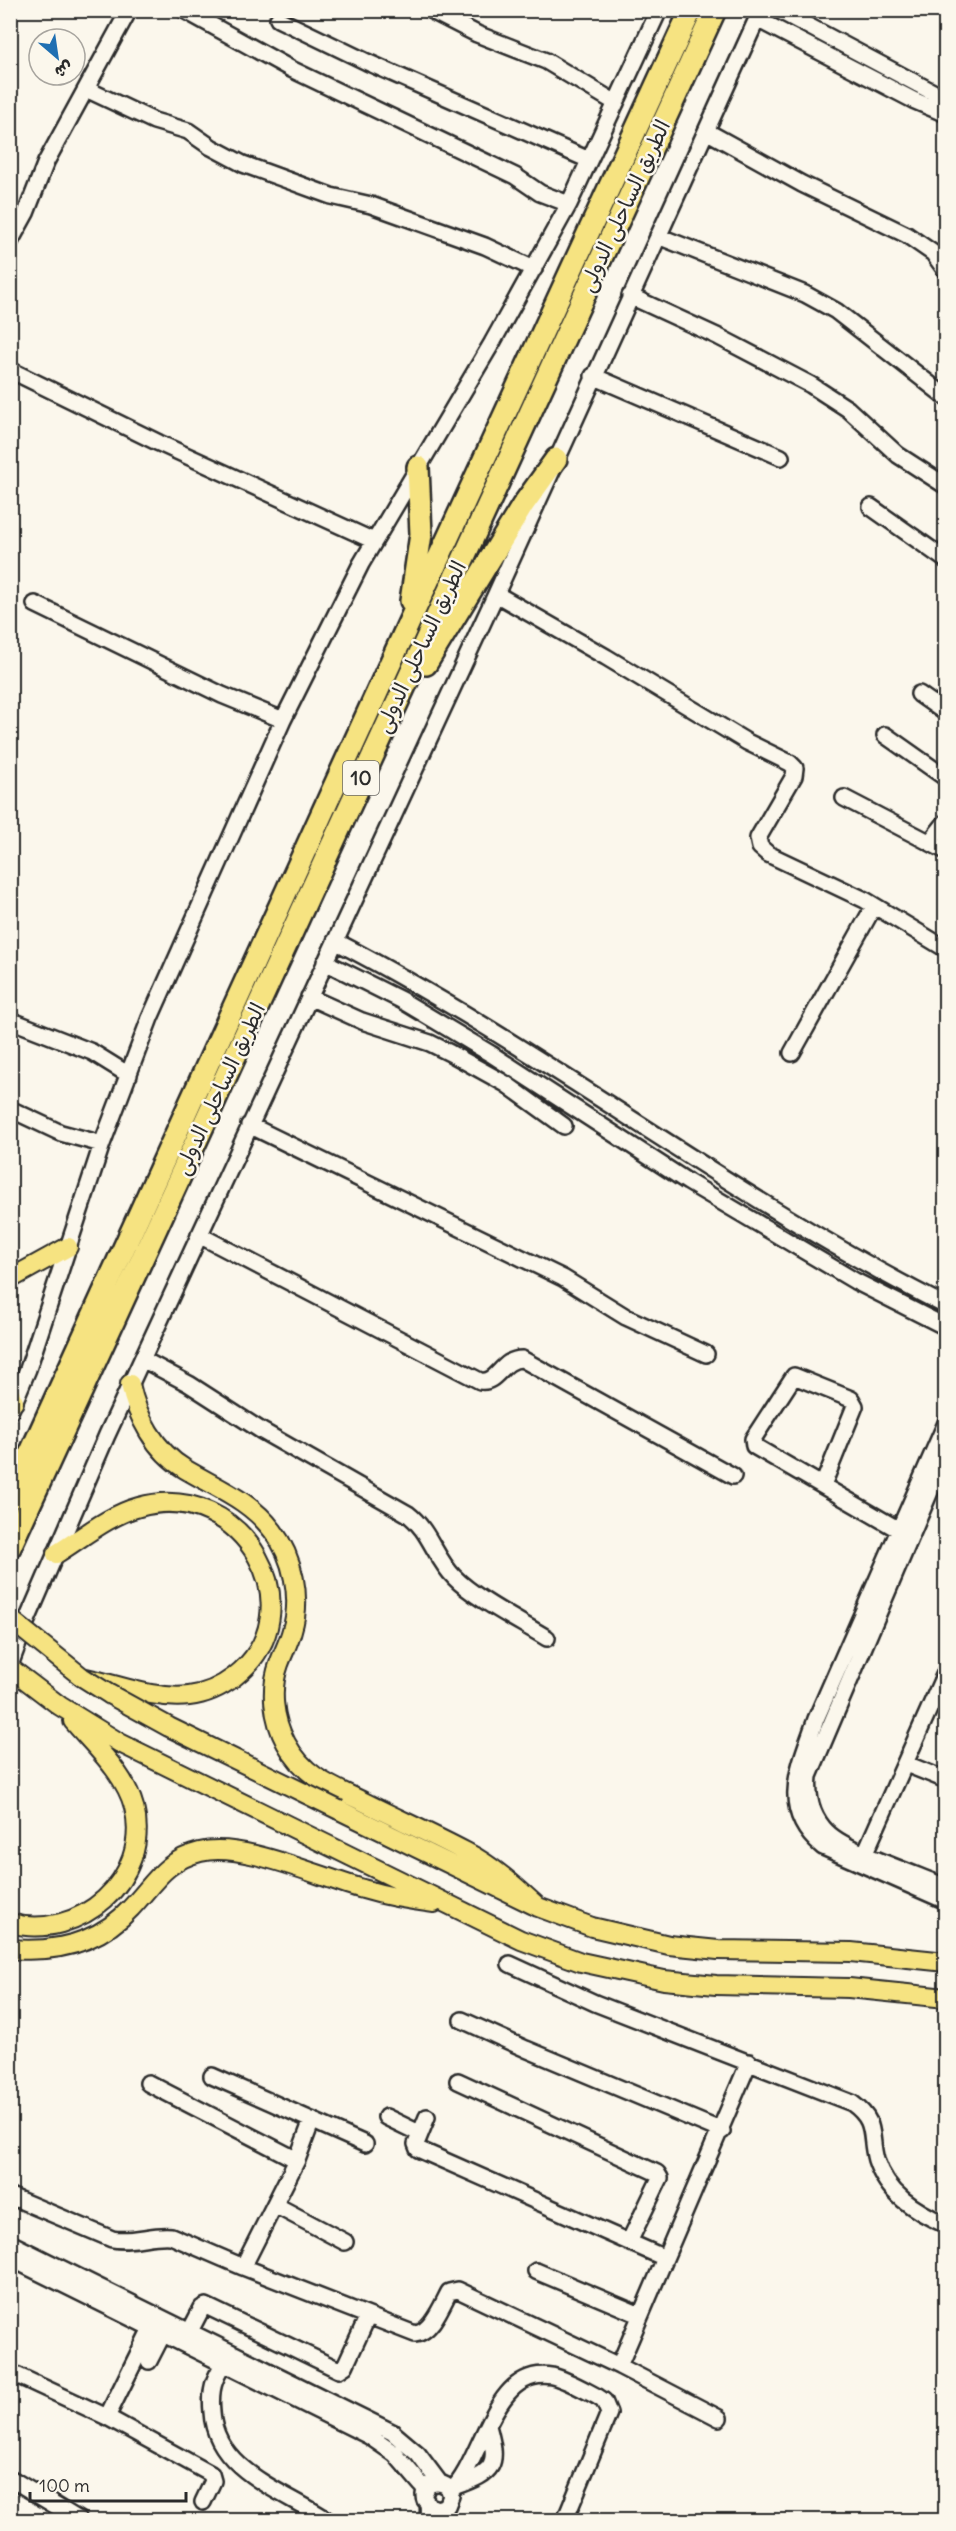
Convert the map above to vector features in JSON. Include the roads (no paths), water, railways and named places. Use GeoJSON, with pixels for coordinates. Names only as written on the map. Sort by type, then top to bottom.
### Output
{"type":"FeatureCollection","features":[{"type":"Feature","properties":{"kind":"highway","name":"الطريق الساحلى الدولى"},"geometry":{"type":"LineString","coordinates":[[10,1498],[411,618],[692,10]]}},
{"type":"Feature","properties":{"kind":"highway","name":"الطريق الساحلى الدولى"},"geometry":{"type":"LineString","coordinates":[[10,1547],[715,10]]}},
{"type":"Feature","properties":{"kind":"highway"},"geometry":{"type":"LineString","coordinates":[[392,711],[447,631],[523,505],[556,459]]}},
{"type":"Feature","properties":{"kind":"highway"},"geometry":{"type":"LineString","coordinates":[[411,618],[412,591],[421,534],[418,467]]}},
{"type":"Feature","properties":{"kind":"main road"},"geometry":{"type":"LineString","coordinates":[[10,1279],[68,1247]]}},
{"type":"Feature","properties":{"kind":"main road"},"geometry":{"type":"LineString","coordinates":[[130,1384],[142,1420],[164,1451],[184,1468],[247,1503],[275,1533],[285,1550],[295,1589],[296,1609],[292,1629],[278,1666],[274,1697],[279,1727],[293,1755],[303,1766],[328,1785],[481,1861],[511,1882],[538,1907]]}},
{"type":"Feature","properties":{"kind":"main road"},"geometry":{"type":"LineString","coordinates":[[56,1554],[115,1517],[138,1507],[170,1503],[203,1509],[231,1525],[254,1548],[267,1578],[270,1594],[268,1622],[263,1641],[247,1665],[226,1683],[208,1692],[171,1697],[82,1677]]}},
{"type":"Feature","properties":{"kind":"main road"},"geometry":{"type":"LineString","coordinates":[[10,1619],[82,1677],[169,1727],[538,1907],[592,1927],[669,1945],[718,1950],[851,1952],[945,1962]]}},
{"type":"Feature","properties":{"kind":"main road"},"geometry":{"type":"LineString","coordinates":[[10,1666],[89,1726],[151,1760],[521,1940],[554,1953],[638,1976],[716,1985],[849,1988],[945,1998]]}},
{"type":"Feature","properties":{"kind":"main road"},"geometry":{"type":"LineString","coordinates":[[10,1923],[34,1927],[68,1922],[98,1906],[114,1892],[130,1863],[136,1831],[134,1809],[119,1777],[60,1706]]}},
{"type":"Feature","properties":{"kind":"main road"},"geometry":{"type":"LineString","coordinates":[[10,1949],[52,1950],[91,1938],[122,1917],[170,1865],[190,1855],[208,1850],[238,1850],[363,1889],[451,1906]]}},
{"type":"Feature","properties":{"kind":"street"},"geometry":{"type":"LineString","coordinates":[[10,242],[26,213],[46,162],[129,10]]}},
{"type":"Feature","properties":{"kind":"street"},"geometry":{"type":"LineString","coordinates":[[184,10],[291,69],[515,176],[540,193],[569,204]]}},
{"type":"Feature","properties":{"kind":"street"},"geometry":{"type":"LineString","coordinates":[[430,10],[477,34],[546,61],[616,103]]}},
{"type":"Feature","properties":{"kind":"street"},"geometry":{"type":"LineString","coordinates":[[12,1403],[28,1370],[102,1144],[173,962],[283,720],[348,587],[534,269],[569,204],[659,10]]}},
{"type":"Feature","properties":{"kind":"street"},"geometry":{"type":"LineString","coordinates":[[778,10],[945,114]]}},
{"type":"Feature","properties":{"kind":"street"},"geometry":{"type":"LineString","coordinates":[[10,1666],[130,1384],[496,594],[593,376],[759,15],[916,94],[945,99]]}},
{"type":"Feature","properties":{"kind":"street"},"geometry":{"type":"LineString","coordinates":[[279,19],[367,62],[589,160]]}},
{"type":"Feature","properties":{"kind":"street"},"geometry":{"type":"LineString","coordinates":[[86,89],[154,121],[188,131],[211,147],[243,164],[331,196],[371,205],[485,246],[534,269]]}},
{"type":"Feature","properties":{"kind":"street"},"geometry":{"type":"LineString","coordinates":[[706,131],[802,184],[907,235],[933,253],[945,272]]}},
{"type":"Feature","properties":{"kind":"street"},"geometry":{"type":"LineString","coordinates":[[658,236],[806,294],[836,311],[945,397]]}},
{"type":"Feature","properties":{"kind":"street"},"geometry":{"type":"LineString","coordinates":[[630,296],[719,337],[811,385],[848,409],[898,455],[945,486]]}},
{"type":"Feature","properties":{"kind":"street"},"geometry":{"type":"LineString","coordinates":[[10,369],[159,443],[374,541]]}},
{"type":"Feature","properties":{"kind":"street"},"geometry":{"type":"LineString","coordinates":[[593,376],[781,457]]}},
{"type":"Feature","properties":{"kind":"street"},"geometry":{"type":"LineString","coordinates":[[871,507],[945,560]]}},
{"type":"Feature","properties":{"kind":"street"},"geometry":{"type":"LineString","coordinates":[[496,594],[747,742],[790,763],[795,768],[794,776],[758,838],[760,847],[768,854],[853,893],[945,949]]}},
{"type":"Feature","properties":{"kind":"street"},"geometry":{"type":"LineString","coordinates":[[35,604],[222,695],[283,720]]}},
{"type":"Feature","properties":{"kind":"street"},"geometry":{"type":"LineString","coordinates":[[920,694],[945,713]]}},
{"type":"Feature","properties":{"kind":"street"},"geometry":{"type":"LineString","coordinates":[[885,735],[945,778]]}},
{"type":"Feature","properties":{"kind":"street"},"geometry":{"type":"LineString","coordinates":[[844,798],[945,850]]}},
{"type":"Feature","properties":{"kind":"street"},"geometry":{"type":"LineString","coordinates":[[930,842],[945,822]]}},
{"type":"Feature","properties":{"kind":"street"},"geometry":{"type":"LineString","coordinates":[[792,1053],[874,906]]}},
{"type":"Feature","properties":{"kind":"street"},"geometry":{"type":"LineString","coordinates":[[335,941],[413,982],[503,1036],[705,1166],[865,1264],[945,1306]]}},
{"type":"Feature","properties":{"kind":"street"},"geometry":{"type":"LineString","coordinates":[[354,976],[365,956]]}},
{"type":"Feature","properties":{"kind":"street"},"geometry":{"type":"LineString","coordinates":[[325,962],[401,1000],[561,1098],[687,1182],[855,1281],[945,1327]]}},
{"type":"Feature","properties":{"kind":"street"},"geometry":{"type":"LineString","coordinates":[[401,1000],[413,982]]}},
{"type":"Feature","properties":{"kind":"street"},"geometry":{"type":"LineString","coordinates":[[309,997],[362,1021],[430,1043],[450,1053],[506,1083],[564,1126]]}},
{"type":"Feature","properties":{"kind":"street"},"geometry":{"type":"LineString","coordinates":[[10,1020],[92,1052],[129,1075]]}},
{"type":"Feature","properties":{"kind":"street"},"geometry":{"type":"LineString","coordinates":[[10,1109],[61,1133],[102,1144]]}},
{"type":"Feature","properties":{"kind":"street"},"geometry":{"type":"LineString","coordinates":[[249,1125],[563,1278],[626,1317],[706,1354]]}},
{"type":"Feature","properties":{"kind":"street"},"geometry":{"type":"LineString","coordinates":[[199,1236],[240,1255],[306,1293],[480,1381],[486,1382],[493,1378],[508,1362],[522,1359],[733,1476]]}},
{"type":"Feature","properties":{"kind":"street"},"geometry":{"type":"LineString","coordinates":[[855,1281],[865,1264]]}},
{"type":"Feature","properties":{"kind":"street"},"geometry":{"type":"LineString","coordinates":[[142,1359],[189,1384],[262,1431],[408,1514],[425,1531],[447,1569],[461,1584],[547,1638]]}},
{"type":"Feature","properties":{"kind":"street"},"geometry":{"type":"LineString","coordinates":[[823,1485],[855,1406],[851,1400],[794,1376],[752,1442],[757,1448],[905,1534]]}},
{"type":"Feature","properties":{"kind":"street"},"geometry":{"type":"LineString","coordinates":[[905,1534],[945,1423]]}},
{"type":"Feature","properties":{"kind":"street"},"geometry":{"type":"LineString","coordinates":[[945,1454],[905,1534],[823,1722],[809,1776],[810,1804],[817,1820],[827,1833],[863,1859],[945,1901]]}},
{"type":"Feature","properties":{"kind":"street"},"geometry":{"type":"LineString","coordinates":[[863,1859],[941,1694],[945,1671]]}},
{"type":"Feature","properties":{"kind":"street"},"geometry":{"type":"LineString","coordinates":[[906,1764],[945,1780]]}},
{"type":"Feature","properties":{"kind":"street"},"geometry":{"type":"LineString","coordinates":[[863,1859],[945,1887]]}},
{"type":"Feature","properties":{"kind":"street"},"geometry":{"type":"LineString","coordinates":[[510,1964],[595,2003],[843,2098],[860,2109],[873,2128],[876,2159],[889,2185],[912,2208],[945,2225]]}},
{"type":"Feature","properties":{"kind":"street"},"geometry":{"type":"LineString","coordinates":[[462,2020],[722,2131]]}},
{"type":"Feature","properties":{"kind":"street"},"geometry":{"type":"LineString","coordinates":[[619,2366],[722,2131],[749,2062]]}},
{"type":"Feature","properties":{"kind":"street"},"geometry":{"type":"LineString","coordinates":[[212,2076],[365,2144]]}},
{"type":"Feature","properties":{"kind":"street"},"geometry":{"type":"LineString","coordinates":[[458,2081],[657,2173],[660,2178],[629,2242]]}},
{"type":"Feature","properties":{"kind":"street"},"geometry":{"type":"LineString","coordinates":[[148,2083],[297,2160]]}},
{"type":"Feature","properties":{"kind":"street"},"geometry":{"type":"LineString","coordinates":[[427,2117],[419,2133],[416,2144],[418,2148],[665,2258]]}},
{"type":"Feature","properties":{"kind":"street"},"geometry":{"type":"LineString","coordinates":[[386,2118],[419,2133]]}},
{"type":"Feature","properties":{"kind":"street"},"geometry":{"type":"LineString","coordinates":[[243,2267],[297,2160],[312,2120]]}},
{"type":"Feature","properties":{"kind":"street"},"geometry":{"type":"LineString","coordinates":[[10,2196],[112,2239],[128,2241],[158,2235],[171,2236],[243,2267],[418,2334],[431,2323],[449,2292],[458,2290],[619,2366],[719,2418]]}},
{"type":"Feature","properties":{"kind":"street"},"geometry":{"type":"LineString","coordinates":[[275,2205],[345,2242]]}},
{"type":"Feature","properties":{"kind":"street"},"geometry":{"type":"LineString","coordinates":[[10,2243],[160,2324],[373,2430],[392,2432],[412,2448],[442,2497]]}},
{"type":"Feature","properties":{"kind":"street"},"geometry":{"type":"LineString","coordinates":[[10,2258],[160,2324],[190,2331],[227,2357]]}},
{"type":"Feature","properties":{"kind":"street"},"geometry":{"type":"LineString","coordinates":[[536,2271],[640,2315]]}},
{"type":"Feature","properties":{"kind":"street"},"geometry":{"type":"LineString","coordinates":[[190,2331],[202,2308],[206,2306],[339,2370],[345,2366],[368,2316]]}},
{"type":"Feature","properties":{"kind":"street"},"geometry":{"type":"LineString","coordinates":[[149,2361],[160,2324]]}},
{"type":"Feature","properties":{"kind":"street"},"geometry":{"type":"LineString","coordinates":[[107,2417],[160,2324]]}},
{"type":"Feature","properties":{"kind":"street"},"geometry":{"type":"LineString","coordinates":[[227,2357],[214,2382],[211,2399],[212,2417],[225,2450],[250,2474],[327,2520]]}},
{"type":"Feature","properties":{"kind":"street"},"geometry":{"type":"LineString","coordinates":[[10,2372],[107,2417],[211,2474],[213,2481],[203,2502]]}},
{"type":"Feature","properties":{"kind":"street"},"geometry":{"type":"LineString","coordinates":[[428,2520],[442,2497],[482,2476],[490,2465],[495,2452],[488,2426],[501,2401],[510,2390],[535,2377],[550,2376],[604,2401],[609,2413],[565,2520]]}},
{"type":"Feature","properties":{"kind":"street"},"geometry":{"type":"LineString","coordinates":[[10,2478],[79,2520]]}}]}
